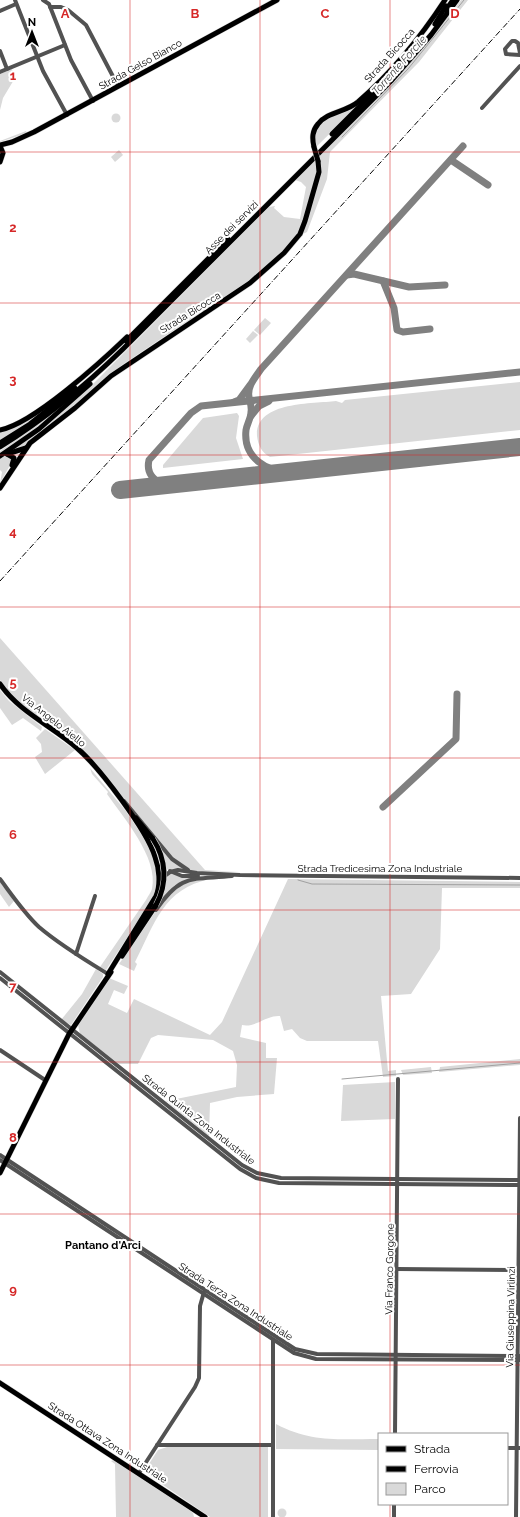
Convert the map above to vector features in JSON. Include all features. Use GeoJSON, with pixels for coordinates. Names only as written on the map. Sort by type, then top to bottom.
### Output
{"type":"FeatureCollection","features":[{"type":"Feature","properties":{"kind":"main road","name":"Strada Gelso Bianco"},"geometry":{"type":"LineString","coordinates":[[0,146],[12,142],[67,115],[277,0]]}},
{"type":"Feature","properties":{"kind":"main road","name":"Strada Bicocca"},"geometry":{"type":"LineString","coordinates":[[27,447],[75,408],[111,376],[182,327],[229,298],[272,266],[294,242],[302,228],[319,172],[313,135],[317,124],[326,118],[350,108],[361,99],[407,51],[425,29],[445,0]]}},
{"type":"Feature","properties":{"kind":"main road"},"geometry":{"type":"LineString","coordinates":[[435,24],[450,0]]}},
{"type":"Feature","properties":{"kind":"main road","name":"Asse dei servizi"},"geometry":{"type":"LineString","coordinates":[[0,443],[30,424],[73,390],[135,332],[388,78],[435,24],[453,0]]}},
{"type":"Feature","properties":{"kind":"main road","name":"Asse dei servizi"},"geometry":{"type":"LineString","coordinates":[[0,447],[32,427],[75,393],[146,326],[391,81],[422,46],[458,0]]}},
{"type":"Feature","properties":{"kind":"main road","name":"Strada Gelso Bianco"},"geometry":{"type":"LineString","coordinates":[[3,152],[4,148],[12,142]]}},
{"type":"Feature","properties":{"kind":"main road"},"geometry":{"type":"LineString","coordinates":[[0,146],[3,152],[3,158],[0,162]]}},
{"type":"Feature","properties":{"kind":"main road"},"geometry":{"type":"LineString","coordinates":[[3,455],[34,433],[76,397],[136,339],[146,326]]}},
{"type":"Feature","properties":{"kind":"main road"},"geometry":{"type":"LineString","coordinates":[[0,430],[13,425],[40,409],[95,366],[135,332]]}},
{"type":"Feature","properties":{"kind":"main road"},"geometry":{"type":"LineString","coordinates":[[3,455],[27,447]]}},
{"type":"Feature","properties":{"kind":"main road"},"geometry":{"type":"LineString","coordinates":[[0,487],[27,447]]}},
{"type":"Feature","properties":{"kind":"main road"},"geometry":{"type":"LineString","coordinates":[[3,455],[13,456],[14,460],[7,476]]}},
{"type":"Feature","properties":{"kind":"main road","name":"Via Angelo Aiello"},"geometry":{"type":"LineString","coordinates":[[0,684],[20,705],[82,752],[113,789]]}},
{"type":"Feature","properties":{"kind":"main road"},"geometry":{"type":"LineString","coordinates":[[108,974],[129,946],[156,905],[163,888],[164,868],[161,854],[153,839],[113,789]]}},
{"type":"Feature","properties":{"kind":"main road"},"geometry":{"type":"LineString","coordinates":[[0,1173],[4,1161],[70,1031],[108,974],[153,902],[158,891],[156,857],[113,789]]}},
{"type":"Feature","properties":{"kind":"main road","name":"Strada Ottava Zona Industriale"},"geometry":{"type":"LineString","coordinates":[[0,1382],[206,1517]]}},
{"type":"Feature","properties":{"kind":"street"},"geometry":{"type":"LineString","coordinates":[[44,0],[50,7],[82,80],[93,100]]}},
{"type":"Feature","properties":{"kind":"street"},"geometry":{"type":"LineString","coordinates":[[0,11],[16,2],[43,71],[67,115]]}},
{"type":"Feature","properties":{"kind":"street"},"geometry":{"type":"LineString","coordinates":[[50,7],[61,7],[68,10],[86,25],[118,86]]}},
{"type":"Feature","properties":{"kind":"street"},"geometry":{"type":"LineString","coordinates":[[512,41],[516,41],[517,46],[520,54],[506,54],[504,51],[512,41]]}},
{"type":"Feature","properties":{"kind":"street"},"geometry":{"type":"LineString","coordinates":[[0,72],[66,45]]}},
{"type":"Feature","properties":{"kind":"street"},"geometry":{"type":"LineString","coordinates":[[510,54],[517,46]]}},
{"type":"Feature","properties":{"kind":"street"},"geometry":{"type":"LineString","coordinates":[[0,51],[7,69]]}},
{"type":"Feature","properties":{"kind":"street"},"geometry":{"type":"LineString","coordinates":[[482,108],[520,66]]}},
{"type":"Feature","properties":{"kind":"street"},"geometry":{"type":"LineString","coordinates":[[120,796],[172,859],[182,867],[192,872]]}},
{"type":"Feature","properties":{"kind":"street"},"geometry":{"type":"LineString","coordinates":[[156,857],[160,865],[170,872],[182,876],[226,877]]}},
{"type":"Feature","properties":{"kind":"street"},"geometry":{"type":"LineString","coordinates":[[158,891],[163,876],[178,870],[240,875]]}},
{"type":"Feature","properties":{"kind":"street"},"geometry":{"type":"LineString","coordinates":[[129,946],[164,897],[175,886],[196,878],[240,875]]}},
{"type":"Feature","properties":{"kind":"street","name":"Strada Tredicesima Zona Industriale"},"geometry":{"type":"LineString","coordinates":[[240,875],[520,878]]}},
{"type":"Feature","properties":{"kind":"street"},"geometry":{"type":"LineString","coordinates":[[0,879],[24,910],[39,926],[76,954],[108,974]]}},
{"type":"Feature","properties":{"kind":"street"},"geometry":{"type":"LineString","coordinates":[[76,954],[95,896]]}},
{"type":"Feature","properties":{"kind":"street","name":"Strada Quinta Zona Industriale"},"geometry":{"type":"LineString","coordinates":[[0,972],[240,1170],[256,1178],[275,1180],[520,1182]]}},
{"type":"Feature","properties":{"kind":"street","name":"Strada Quinta Zona Industriale"},"geometry":{"type":"LineString","coordinates":[[0,978],[70,1031],[81,1036],[242,1165],[275,1180]]}},
{"type":"Feature","properties":{"kind":"street"},"geometry":{"type":"LineString","coordinates":[[77,1020],[77,1031],[81,1036]]}},
{"type":"Feature","properties":{"kind":"street"},"geometry":{"type":"LineString","coordinates":[[0,1050],[45,1080]]}},
{"type":"Feature","properties":{"kind":"street","name":"Via Franco Gorgone"},"geometry":{"type":"LineString","coordinates":[[395,1433],[398,1079]]}},
{"type":"Feature","properties":{"kind":"street","name":"Via Giuseppina Virlinzi"},"geometry":{"type":"LineString","coordinates":[[516,1517],[519,1358],[520,1118]]}},
{"type":"Feature","properties":{"kind":"street","name":"Strada Terza Zona Industriale"},"geometry":{"type":"LineString","coordinates":[[0,1155],[4,1161],[204,1292],[295,1349],[310,1354],[396,1357]]}},
{"type":"Feature","properties":{"kind":"street"},"geometry":{"type":"LineString","coordinates":[[397,1269],[519,1270]]}},
{"type":"Feature","properties":{"kind":"street"},"geometry":{"type":"LineString","coordinates":[[139,1473],[195,1387],[198,1378],[200,1306],[204,1292]]}},
{"type":"Feature","properties":{"kind":"street","name":"Strada Terza Zona Industriale"},"geometry":{"type":"LineString","coordinates":[[204,1292],[273,1341],[294,1353],[309,1358],[519,1358]]}},
{"type":"Feature","properties":{"kind":"street"},"geometry":{"type":"LineString","coordinates":[[273,1335],[273,1517]]}},
{"type":"Feature","properties":{"kind":"street"},"geometry":{"type":"LineString","coordinates":[[157,1445],[273,1445]]}},
{"type":"Feature","properties":{"kind":"street"},"geometry":{"type":"LineString","coordinates":[[394,1505],[394,1517]]}},
{"type":"Feature","properties":{"kind":"green space"},"geometry":{"type":"Polygon","coordinates":[[[447,0],[434,21],[403,59],[316,147],[315,136],[319,126],[327,119],[350,109],[386,76],[447,0]]]}},
{"type":"Feature","properties":{"kind":"green space"},"geometry":{"type":"Polygon","coordinates":[[[461,0],[468,0],[419,62],[330,152],[327,179],[307,232],[303,234],[302,232],[321,170],[320,160],[304,220],[299,232],[272,264],[228,297],[180,326],[122,365],[72,409],[21,448],[10,452],[66,408],[95,382],[269,207],[275,206],[274,208],[284,217],[300,219],[306,187],[301,182],[295,180],[407,67],[461,0]]]}},
{"type":"Feature","properties":{"kind":"green space"},"geometry":{"type":"Polygon","coordinates":[[[12,69],[15,78],[3,98],[0,110],[0,74],[12,69]]]}},
{"type":"Feature","properties":{"kind":"green space"},"geometry":{"type":"Polygon","coordinates":[[[116,113],[121,118],[116,123],[111,118],[116,113]]]}},
{"type":"Feature","properties":{"kind":"green space"},"geometry":{"type":"Polygon","coordinates":[[[26,131],[27,133],[0,142],[0,141],[26,131]]]}},
{"type":"Feature","properties":{"kind":"green space"},"geometry":{"type":"Polygon","coordinates":[[[119,150],[123,155],[115,162],[111,157],[119,150]]]}},
{"type":"Feature","properties":{"kind":"green space"},"geometry":{"type":"Polygon","coordinates":[[[265,318],[271,323],[260,335],[254,330],[265,318]]]}},
{"type":"Feature","properties":{"kind":"green space"},"geometry":{"type":"Polygon","coordinates":[[[253,331],[258,335],[250,343],[246,339],[253,331]]]}},
{"type":"Feature","properties":{"kind":"green space"},"geometry":{"type":"Polygon","coordinates":[[[520,382],[520,430],[270,457],[259,446],[257,436],[259,425],[265,416],[275,410],[287,406],[336,401],[342,403],[345,400],[520,382]]]}},
{"type":"Feature","properties":{"kind":"green space"},"geometry":{"type":"Polygon","coordinates":[[[49,407],[0,441],[0,431],[49,407]]]}},
{"type":"Feature","properties":{"kind":"green space"},"geometry":{"type":"Polygon","coordinates":[[[58,410],[41,425],[0,454],[0,451],[58,410]]]}},
{"type":"Feature","properties":{"kind":"green space"},"geometry":{"type":"Polygon","coordinates":[[[237,413],[239,416],[236,438],[243,459],[163,468],[163,465],[203,418],[237,413]]]}},
{"type":"Feature","properties":{"kind":"green space"},"geometry":{"type":"Polygon","coordinates":[[[8,455],[13,460],[0,483],[2,472],[0,470],[0,458],[8,455]]]}},
{"type":"Feature","properties":{"kind":"green space"},"geometry":{"type":"Polygon","coordinates":[[[0,638],[205,870],[239,872],[191,871],[173,859],[84,751],[21,704],[4,687],[0,680],[0,638]]]}},
{"type":"Feature","properties":{"kind":"green space"},"geometry":{"type":"Polygon","coordinates":[[[0,690],[9,701],[42,727],[41,731],[23,718],[12,725],[0,708],[0,690]]]}},
{"type":"Feature","properties":{"kind":"green space"},"geometry":{"type":"Polygon","coordinates":[[[45,729],[75,750],[45,774],[35,757],[42,752],[41,744],[36,738],[45,729]]]}},
{"type":"Feature","properties":{"kind":"green space"},"geometry":{"type":"Polygon","coordinates":[[[90,768],[125,810],[140,832],[153,854],[158,874],[155,895],[106,970],[100,967],[146,900],[152,889],[153,877],[145,851],[138,838],[107,794],[108,792],[92,774],[90,768]]]}},
{"type":"Feature","properties":{"kind":"green space"},"geometry":{"type":"Polygon","coordinates":[[[144,831],[150,835],[184,870],[170,871],[162,866],[144,831]]]}},
{"type":"Feature","properties":{"kind":"green space"},"geometry":{"type":"Polygon","coordinates":[[[170,873],[196,877],[175,885],[159,903],[166,875],[170,873]]]}},
{"type":"Feature","properties":{"kind":"green space"},"geometry":{"type":"Polygon","coordinates":[[[210,879],[194,884],[181,891],[171,899],[155,921],[135,962],[137,964],[134,971],[119,964],[167,895],[187,882],[210,879]]]}},
{"type":"Feature","properties":{"kind":"green space"},"geometry":{"type":"Polygon","coordinates":[[[288,879],[520,882],[520,888],[442,888],[440,949],[411,994],[381,996],[388,1071],[396,1070],[396,1076],[383,1077],[378,1041],[307,1041],[300,1038],[292,1029],[284,1031],[280,1016],[270,1017],[252,1025],[242,1025],[240,1037],[266,1043],[266,1058],[277,1058],[274,1094],[237,1097],[210,1103],[209,1136],[166,1101],[236,1087],[237,1065],[233,1051],[213,1040],[158,1035],[151,1038],[138,1064],[119,1064],[80,1034],[78,1025],[109,978],[128,986],[124,994],[114,990],[108,1004],[127,1013],[134,999],[210,1035],[222,1022],[288,879]]]}},
{"type":"Feature","properties":{"kind":"green space"},"geometry":{"type":"Polygon","coordinates":[[[0,882],[14,901],[9,907],[0,894],[0,882]]]}},
{"type":"Feature","properties":{"kind":"green space"},"geometry":{"type":"Polygon","coordinates":[[[96,969],[103,974],[103,977],[71,1025],[61,1020],[82,994],[96,969]]]}},
{"type":"Feature","properties":{"kind":"green space"},"geometry":{"type":"Polygon","coordinates":[[[520,1059],[520,1065],[439,1072],[440,1067],[520,1059]]]}},
{"type":"Feature","properties":{"kind":"green space"},"geometry":{"type":"Polygon","coordinates":[[[431,1067],[432,1073],[403,1075],[401,1070],[431,1067]]]}},
{"type":"Feature","properties":{"kind":"green space"},"geometry":{"type":"Polygon","coordinates":[[[395,1082],[395,1119],[341,1121],[343,1085],[395,1082]]]}},
{"type":"Feature","properties":{"kind":"green space"},"geometry":{"type":"Polygon","coordinates":[[[276,1424],[302,1434],[326,1439],[378,1439],[378,1450],[276,1449],[276,1424]]]}},
{"type":"Feature","properties":{"kind":"green space"},"geometry":{"type":"Polygon","coordinates":[[[268,1446],[268,1517],[210,1517],[147,1474],[145,1470],[158,1450],[167,1447],[268,1446]]]}},
{"type":"Feature","properties":{"kind":"green space"},"geometry":{"type":"Polygon","coordinates":[[[114,1460],[185,1506],[193,1513],[194,1517],[116,1517],[115,1464],[111,1461],[114,1460]]]}},
{"type":"Feature","properties":{"kind":"green space"},"geometry":{"type":"Polygon","coordinates":[[[280,1509],[284,1509],[286,1513],[284,1517],[280,1517],[278,1515],[278,1511],[280,1509]]]}},
{"type":"Feature","properties":{"kind":"waterway","name":"Torrente Forcile"},"geometry":{"type":"LineString","coordinates":[[342,137],[408,69],[464,0]]}},
{"type":"Feature","properties":{"kind":"waterway"},"geometry":{"type":"LineString","coordinates":[[298,880],[312,884],[520,885]]}},
{"type":"Feature","properties":{"kind":"waterway"},"geometry":{"type":"LineString","coordinates":[[342,1079],[520,1063]]}},
{"type":"Feature","properties":{"kind":"taxiway"},"geometry":{"type":"LineString","coordinates":[[292,471],[274,469],[258,462],[248,448],[246,430],[251,414],[249,389],[252,382],[261,369],[463,146]]}},
{"type":"Feature","properties":{"kind":"taxiway"},"geometry":{"type":"LineString","coordinates":[[451,160],[488,185]]}},
{"type":"Feature","properties":{"kind":"taxiway"},"geometry":{"type":"LineString","coordinates":[[347,275],[354,274],[409,287],[445,285]]}},
{"type":"Feature","properties":{"kind":"taxiway"},"geometry":{"type":"LineString","coordinates":[[383,281],[394,308],[397,330],[403,332],[430,329]]}},
{"type":"Feature","properties":{"kind":"taxiway"},"geometry":{"type":"LineString","coordinates":[[166,485],[154,479],[150,473],[148,465],[149,460],[191,413],[201,406],[520,372]]}},
{"type":"Feature","properties":{"kind":"taxiway"},"geometry":{"type":"LineString","coordinates":[[234,402],[239,400],[250,385]]}},
{"type":"Feature","properties":{"kind":"taxiway"},"geometry":{"type":"LineString","coordinates":[[251,416],[259,406],[269,401]]}},
{"type":"Feature","properties":{"kind":"taxiway"},"geometry":{"type":"LineString","coordinates":[[383,807],[456,739],[457,694]]}},
{"type":"Feature","properties":{"kind":"runway"},"geometry":{"type":"LineString","coordinates":[[120,490],[520,447]]}},
{"type":"Feature","properties":{"kind":"railway"},"geometry":{"type":"LineString","coordinates":[[0,581],[520,9]]}},
{"type":"Feature","properties":{"kind":"district","name":"Pantano d'Arci"},"geometry":{"type":"Point","coordinates":[103,1245]}}]}
